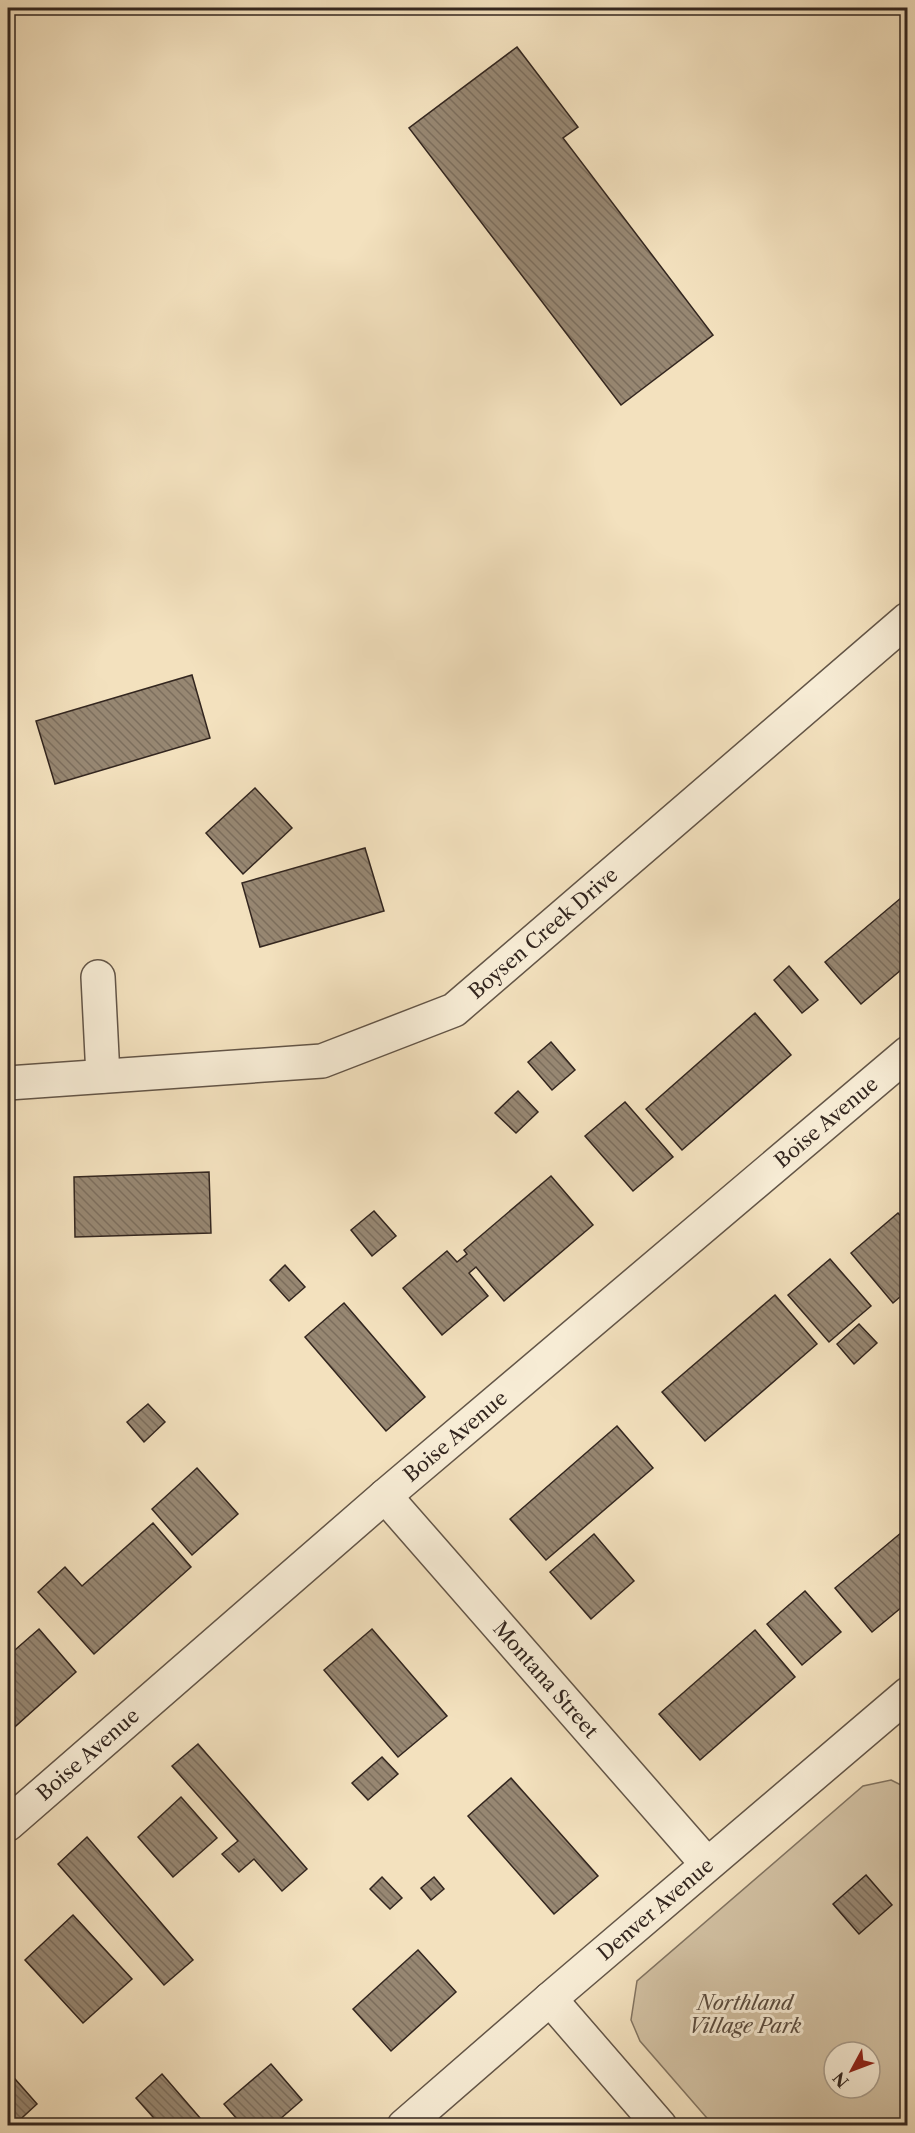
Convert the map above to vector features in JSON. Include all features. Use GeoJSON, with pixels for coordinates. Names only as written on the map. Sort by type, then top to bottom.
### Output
{"type":"FeatureCollection","features":[{"type":"Feature","properties":{"kind":"street","name":"Boysen Creek Drive"},"geometry":{"type":"LineString","coordinates":[[8,1083],[322,1061],[454,1010],[908,619]]}},
{"type":"Feature","properties":{"kind":"street"},"geometry":{"type":"LineString","coordinates":[[98,977],[103,1076]]}},
{"type":"Feature","properties":{"kind":"street","name":"Boise Avenue"},"geometry":{"type":"LineString","coordinates":[[8,1824],[386,1496],[908,1053]]}},
{"type":"Feature","properties":{"kind":"street","name":"Montana Street"},"geometry":{"type":"LineString","coordinates":[[386,1496],[707,1864]]}},
{"type":"Feature","properties":{"kind":"street","name":"Denver Avenue"},"geometry":{"type":"LineString","coordinates":[[404,2126],[707,1864],[905,1700]]}},
{"type":"Feature","properties":{"kind":"street"},"geometry":{"type":"LineString","coordinates":[[550,1999],[660,2126]]}},
{"type":"Feature","properties":{"kind":"green space","name":"Northland Village Park"},"geometry":{"type":"Polygon","coordinates":[[[891,1780],[907,1788],[907,2125],[713,2125],[640,2041],[631,2020],[637,1981],[863,1786],[891,1780]]]}},
{"type":"Feature","properties":{"kind":"building"},"geometry":{"type":"Polygon","coordinates":[[[517,47],[578,127],[563,138],[713,335],[621,405],[409,128],[517,47]]]}},
{"type":"Feature","properties":{"kind":"building"},"geometry":{"type":"Polygon","coordinates":[[[192,675],[210,738],[55,784],[36,721],[192,675]]]}},
{"type":"Feature","properties":{"kind":"building"},"geometry":{"type":"Polygon","coordinates":[[[255,788],[292,828],[243,874],[206,833],[255,788]]]}},
{"type":"Feature","properties":{"kind":"building"},"geometry":{"type":"Polygon","coordinates":[[[365,848],[384,911],[260,947],[242,883],[365,848]]]}},
{"type":"Feature","properties":{"kind":"building"},"geometry":{"type":"Polygon","coordinates":[[[908,892],[908,964],[861,1004],[825,962],[908,892]]]}},
{"type":"Feature","properties":{"kind":"building"},"geometry":{"type":"Polygon","coordinates":[[[789,966],[818,1000],[802,1013],[774,980],[789,966]]]}},
{"type":"Feature","properties":{"kind":"building"},"geometry":{"type":"Polygon","coordinates":[[[755,1013],[791,1055],[682,1150],[646,1109],[755,1013]]]}},
{"type":"Feature","properties":{"kind":"building"},"geometry":{"type":"Polygon","coordinates":[[[551,1042],[575,1070],[552,1090],[528,1062],[551,1042]]]}},
{"type":"Feature","properties":{"kind":"building"},"geometry":{"type":"Polygon","coordinates":[[[518,1091],[538,1112],[516,1133],[495,1113],[518,1091]]]}},
{"type":"Feature","properties":{"kind":"building"},"geometry":{"type":"Polygon","coordinates":[[[625,1102],[673,1157],[633,1191],[585,1136],[625,1102]]]}},
{"type":"Feature","properties":{"kind":"building"},"geometry":{"type":"Polygon","coordinates":[[[209,1172],[211,1233],[75,1237],[74,1177],[209,1172]]]}},
{"type":"Feature","properties":{"kind":"building"},"geometry":{"type":"Polygon","coordinates":[[[551,1176],[593,1225],[504,1301],[476,1267],[469,1273],[488,1296],[442,1335],[403,1288],[447,1251],[457,1262],[467,1254],[464,1250],[551,1176]]]}},
{"type":"Feature","properties":{"kind":"building"},"geometry":{"type":"Polygon","coordinates":[[[374,1211],[396,1236],[372,1256],[351,1230],[374,1211]]]}},
{"type":"Feature","properties":{"kind":"building"},"geometry":{"type":"Polygon","coordinates":[[[898,1213],[908,1224],[908,1290],[893,1303],[851,1253],[898,1213]]]}},
{"type":"Feature","properties":{"kind":"building"},"geometry":{"type":"Polygon","coordinates":[[[830,1259],[871,1306],[829,1342],[788,1295],[830,1259]]]}},
{"type":"Feature","properties":{"kind":"building"},"geometry":{"type":"Polygon","coordinates":[[[285,1265],[305,1287],[289,1301],[270,1280],[285,1265]]]}},
{"type":"Feature","properties":{"kind":"building"},"geometry":{"type":"Polygon","coordinates":[[[775,1295],[817,1344],[705,1441],[662,1392],[775,1295]]]}},
{"type":"Feature","properties":{"kind":"building"},"geometry":{"type":"Polygon","coordinates":[[[344,1303],[425,1397],[386,1431],[305,1337],[344,1303]]]}},
{"type":"Feature","properties":{"kind":"building"},"geometry":{"type":"Polygon","coordinates":[[[859,1324],[877,1343],[854,1364],[837,1344],[859,1324]]]}},
{"type":"Feature","properties":{"kind":"building"},"geometry":{"type":"Polygon","coordinates":[[[148,1404],[165,1422],[144,1442],[127,1422],[148,1404]]]}},
{"type":"Feature","properties":{"kind":"building"},"geometry":{"type":"Polygon","coordinates":[[[617,1426],[653,1468],[546,1560],[510,1519],[617,1426]]]}},
{"type":"Feature","properties":{"kind":"building"},"geometry":{"type":"Polygon","coordinates":[[[197,1468],[238,1514],[192,1555],[152,1509],[197,1468]]]}},
{"type":"Feature","properties":{"kind":"building"},"geometry":{"type":"Polygon","coordinates":[[[153,1523],[191,1567],[94,1654],[38,1592],[65,1567],[82,1586],[153,1523]]]}},
{"type":"Feature","properties":{"kind":"building"},"geometry":{"type":"Polygon","coordinates":[[[908,1527],[908,1602],[872,1632],[835,1588],[908,1527]]]}},
{"type":"Feature","properties":{"kind":"building"},"geometry":{"type":"Polygon","coordinates":[[[594,1534],[634,1581],[591,1619],[550,1572],[594,1534]]]}},
{"type":"Feature","properties":{"kind":"building"},"geometry":{"type":"Polygon","coordinates":[[[805,1591],[841,1632],[802,1665],[767,1624],[805,1591]]]}},
{"type":"Feature","properties":{"kind":"building"},"geometry":{"type":"Polygon","coordinates":[[[39,1629],[76,1672],[8,1733],[8,1656],[39,1629]]]}},
{"type":"Feature","properties":{"kind":"building"},"geometry":{"type":"Polygon","coordinates":[[[372,1629],[447,1716],[398,1757],[324,1670],[372,1629]]]}},
{"type":"Feature","properties":{"kind":"building"},"geometry":{"type":"Polygon","coordinates":[[[755,1630],[795,1677],[700,1760],[659,1714],[755,1630]]]}},
{"type":"Feature","properties":{"kind":"building"},"geometry":{"type":"Polygon","coordinates":[[[198,1744],[307,1869],[282,1891],[254,1859],[239,1872],[222,1854],[238,1841],[172,1766],[198,1744]]]}},
{"type":"Feature","properties":{"kind":"building"},"geometry":{"type":"Polygon","coordinates":[[[382,1757],[398,1774],[368,1800],[352,1783],[382,1757]]]}},
{"type":"Feature","properties":{"kind":"building"},"geometry":{"type":"Polygon","coordinates":[[[511,1778],[598,1876],[554,1914],[468,1816],[511,1778]]]}},
{"type":"Feature","properties":{"kind":"building"},"geometry":{"type":"Polygon","coordinates":[[[181,1797],[217,1838],[173,1877],[138,1837],[181,1797]]]}},
{"type":"Feature","properties":{"kind":"building"},"geometry":{"type":"Polygon","coordinates":[[[87,1837],[193,1960],[164,1985],[58,1864],[87,1837]]]}},
{"type":"Feature","properties":{"kind":"building"},"geometry":{"type":"Polygon","coordinates":[[[866,1875],[892,1905],[859,1934],[833,1904],[866,1875]]]}},
{"type":"Feature","properties":{"kind":"building"},"geometry":{"type":"Polygon","coordinates":[[[382,1877],[402,1898],[390,1909],[370,1889],[382,1877]]]}},
{"type":"Feature","properties":{"kind":"building"},"geometry":{"type":"Polygon","coordinates":[[[434,1877],[444,1889],[431,1900],[421,1888],[434,1877]]]}},
{"type":"Feature","properties":{"kind":"building"},"geometry":{"type":"Polygon","coordinates":[[[73,1915],[132,1979],[83,2023],[25,1960],[73,1915]]]}},
{"type":"Feature","properties":{"kind":"building"},"geometry":{"type":"Polygon","coordinates":[[[418,1950],[456,1992],[391,2051],[353,2009],[418,1950]]]}},
{"type":"Feature","properties":{"kind":"building"},"geometry":{"type":"Polygon","coordinates":[[[271,2064],[302,2100],[272,2126],[243,2126],[224,2104],[271,2064]]]}},
{"type":"Feature","properties":{"kind":"building"},"geometry":{"type":"Polygon","coordinates":[[[8,2071],[37,2104],[13,2126],[8,2123],[8,2071]]]}},
{"type":"Feature","properties":{"kind":"building"},"geometry":{"type":"Polygon","coordinates":[[[162,2074],[207,2126],[161,2126],[136,2098],[162,2074]]]}}]}
